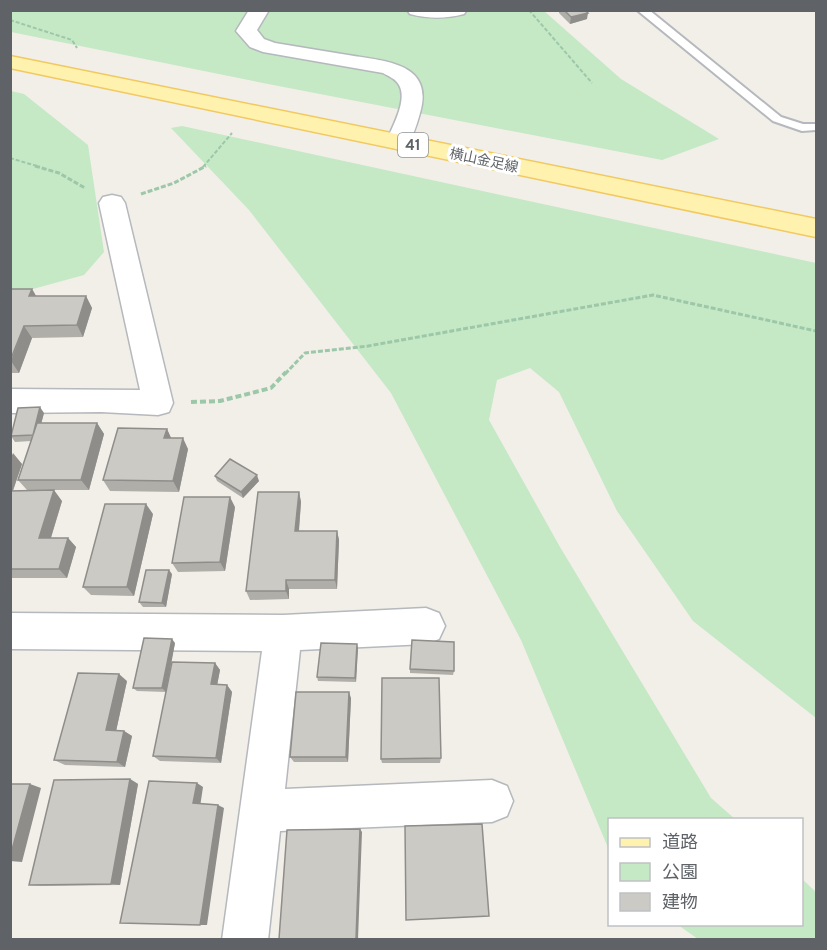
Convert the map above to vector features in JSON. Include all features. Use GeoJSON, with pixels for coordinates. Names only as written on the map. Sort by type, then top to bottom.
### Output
{"type":"FeatureCollection","features":[{"type":"Feature","properties":{"kind":"main road","name":"横山金足線"},"geometry":{"type":"LineString","coordinates":[[10,62],[816,228]]}},
{"type":"Feature","properties":{"kind":"street"},"geometry":{"type":"LineString","coordinates":[[259,10],[246,30],[257,43],[282,51],[389,68],[404,77],[411,85],[412,97],[398,142]]}},
{"type":"Feature","properties":{"kind":"street"},"geometry":{"type":"LineString","coordinates":[[417,10],[443,13],[457,10]]}},
{"type":"Feature","properties":{"kind":"street"},"geometry":{"type":"LineString","coordinates":[[10,401],[101,400],[158,403],[112,203]]}},
{"type":"Feature","properties":{"kind":"street"},"geometry":{"type":"LineString","coordinates":[[10,631],[283,633],[426,626]]}},
{"type":"Feature","properties":{"kind":"street"},"geometry":{"type":"LineString","coordinates":[[245,939],[283,633]]}},
{"type":"Feature","properties":{"kind":"street"},"geometry":{"type":"LineString","coordinates":[[261,811],[492,801]]}},
{"type":"Feature","properties":{"kind":"lane"},"geometry":{"type":"LineString","coordinates":[[642,10],[777,119],[802,128],[816,127]]}},
{"type":"Feature","properties":{"kind":"path"},"geometry":{"type":"LineString","coordinates":[[529,10],[592,83]]}},
{"type":"Feature","properties":{"kind":"path"},"geometry":{"type":"LineString","coordinates":[[10,20],[72,40],[79,52],[61,73]]}},
{"type":"Feature","properties":{"kind":"path"},"geometry":{"type":"LineString","coordinates":[[10,158],[59,173],[112,203],[174,183],[207,165],[249,111]]}},
{"type":"Feature","properties":{"kind":"path"},"geometry":{"type":"LineString","coordinates":[[158,403],[220,400],[271,388],[305,353],[557,314],[653,295],[816,331]]}},
{"type":"Feature","properties":{"kind":"green space"},"geometry":{"type":"Polygon","coordinates":[[[10,11],[544,11],[621,79],[719,139],[662,160],[11,32],[10,11]]]}},
{"type":"Feature","properties":{"kind":"green space"},"geometry":{"type":"Polygon","coordinates":[[[11,91],[24,94],[88,145],[104,252],[84,275],[11,295],[11,91]]]}},
{"type":"Feature","properties":{"kind":"green space"},"geometry":{"type":"Polygon","coordinates":[[[182,126],[816,263],[816,718],[693,621],[617,511],[559,392],[530,368],[497,380],[489,420],[560,547],[711,798],[734,818],[608,818],[608,848],[521,640],[391,393],[249,210],[171,128],[182,126]]]}},
{"type":"Feature","properties":{"kind":"green space"},"geometry":{"type":"Polygon","coordinates":[[[803,880],[816,892],[816,939],[698,939],[679,926],[803,926],[803,880]]]}},
{"type":"Feature","properties":{"kind":"building"},"geometry":{"type":"Polygon","coordinates":[[[564,10],[585,10],[588,13],[571,17],[564,10]]]}},
{"type":"Feature","properties":{"kind":"building"},"geometry":{"type":"Polygon","coordinates":[[[10,289],[32,289],[29,296],[86,296],[77,325],[24,326],[10,361],[10,289]]]}},
{"type":"Feature","properties":{"kind":"building"},"geometry":{"type":"Polygon","coordinates":[[[40,407],[33,435],[11,436],[18,408],[40,407]]]}},
{"type":"Feature","properties":{"kind":"building"},"geometry":{"type":"Polygon","coordinates":[[[37,423],[97,423],[81,480],[18,480],[37,423]]]}},
{"type":"Feature","properties":{"kind":"building"},"geometry":{"type":"Polygon","coordinates":[[[118,428],[167,429],[164,438],[183,438],[173,481],[103,480],[118,428]]]}},
{"type":"Feature","properties":{"kind":"building"},"geometry":{"type":"Polygon","coordinates":[[[230,459],[257,475],[241,492],[215,476],[230,459]]]}},
{"type":"Feature","properties":{"kind":"building"},"geometry":{"type":"Polygon","coordinates":[[[54,490],[39,538],[68,538],[59,569],[10,569],[10,491],[54,490]]]}},
{"type":"Feature","properties":{"kind":"building"},"geometry":{"type":"Polygon","coordinates":[[[258,492],[299,492],[295,531],[337,531],[335,580],[286,580],[286,591],[246,591],[258,492]]]}},
{"type":"Feature","properties":{"kind":"building"},"geometry":{"type":"Polygon","coordinates":[[[184,497],[230,497],[220,562],[172,563],[184,497]]]}},
{"type":"Feature","properties":{"kind":"building"},"geometry":{"type":"Polygon","coordinates":[[[105,504],[146,504],[127,587],[83,587],[105,504]]]}},
{"type":"Feature","properties":{"kind":"building"},"geometry":{"type":"Polygon","coordinates":[[[146,570],[169,570],[162,603],[139,602],[146,570]]]}},
{"type":"Feature","properties":{"kind":"building"},"geometry":{"type":"Polygon","coordinates":[[[144,638],[172,639],[162,688],[133,688],[144,638]]]}},
{"type":"Feature","properties":{"kind":"building"},"geometry":{"type":"Polygon","coordinates":[[[412,640],[454,642],[454,671],[410,669],[412,640]]]}},
{"type":"Feature","properties":{"kind":"building"},"geometry":{"type":"Polygon","coordinates":[[[321,643],[357,644],[355,678],[317,677],[321,643]]]}},
{"type":"Feature","properties":{"kind":"building"},"geometry":{"type":"Polygon","coordinates":[[[172,662],[215,663],[211,684],[227,685],[216,758],[153,756],[172,662]]]}},
{"type":"Feature","properties":{"kind":"building"},"geometry":{"type":"Polygon","coordinates":[[[78,673],[119,674],[106,730],[124,731],[117,762],[54,760],[78,673]]]}},
{"type":"Feature","properties":{"kind":"building"},"geometry":{"type":"Polygon","coordinates":[[[382,678],[439,678],[441,758],[381,759],[382,678]]]}},
{"type":"Feature","properties":{"kind":"building"},"geometry":{"type":"Polygon","coordinates":[[[296,692],[349,692],[346,757],[290,757],[296,692]]]}},
{"type":"Feature","properties":{"kind":"building"},"geometry":{"type":"Polygon","coordinates":[[[130,779],[111,884],[29,885],[54,780],[130,779]]]}},
{"type":"Feature","properties":{"kind":"building"},"geometry":{"type":"Polygon","coordinates":[[[149,781],[197,783],[193,803],[218,805],[200,925],[120,923],[149,781]]]}},
{"type":"Feature","properties":{"kind":"building"},"geometry":{"type":"Polygon","coordinates":[[[10,784],[30,784],[10,857],[10,784]]]}},
{"type":"Feature","properties":{"kind":"building"},"geometry":{"type":"Polygon","coordinates":[[[482,824],[489,916],[406,920],[405,826],[482,824]]]}},
{"type":"Feature","properties":{"kind":"building"},"geometry":{"type":"Polygon","coordinates":[[[360,829],[356,939],[279,939],[287,830],[360,829]]]}}]}
